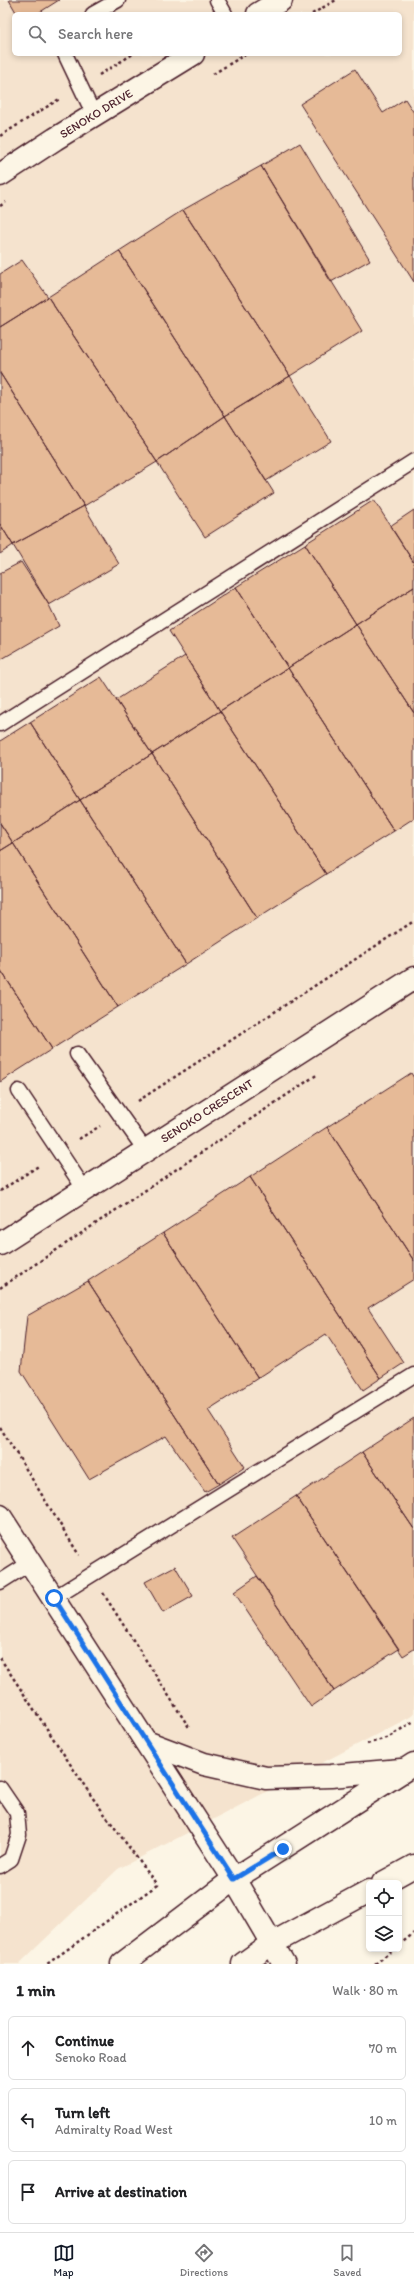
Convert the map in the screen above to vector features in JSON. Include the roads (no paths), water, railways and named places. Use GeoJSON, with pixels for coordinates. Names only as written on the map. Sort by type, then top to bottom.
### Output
{"type":"FeatureCollection","features":[{"type":"Feature","properties":{"kind":"street"},"geometry":{"type":"LineString","coordinates":[[261,12],[281,0]]}},
{"type":"Feature","properties":{"kind":"street","name":"SENOKO DRIVE"},"geometry":{"type":"LineString","coordinates":[[0,175],[190,56]]}},
{"type":"Feature","properties":{"kind":"street","name":"SENOKO CRESCENT"},"geometry":{"type":"LineString","coordinates":[[0,1244],[414,978]]}},
{"type":"Feature","properties":{"kind":"street"},"geometry":{"type":"LineString","coordinates":[[0,1516],[234,1879],[284,1964]]}},
{"type":"Feature","properties":{"kind":"street"},"geometry":{"type":"LineString","coordinates":[[146,1742],[204,1764],[266,1778],[331,1776],[409,1767]]}},
{"type":"Feature","properties":{"kind":"street"},"geometry":{"type":"LineString","coordinates":[[122,1964],[234,1879],[409,1767]]}},
{"type":"Feature","properties":{"kind":"street"},"geometry":{"type":"LineString","coordinates":[[388,1880],[414,1866]]}},
{"type":"Feature","properties":{"kind":"street"},"geometry":{"type":"LineString","coordinates":[[243,1964],[271,1944],[366,1892]]}},
{"type":"Feature","properties":{"kind":"lane"},"geometry":{"type":"LineString","coordinates":[[97,12],[118,0]]}},
{"type":"Feature","properties":{"kind":"lane"},"geometry":{"type":"LineString","coordinates":[[217,0],[224,12]]}},
{"type":"Feature","properties":{"kind":"lane"},"geometry":{"type":"LineString","coordinates":[[66,56],[94,115]]}},
{"type":"Feature","properties":{"kind":"lane"},"geometry":{"type":"LineString","coordinates":[[0,724],[414,461]]}},
{"type":"Feature","properties":{"kind":"lane"},"geometry":{"type":"LineString","coordinates":[[77,1054],[145,1150]]}},
{"type":"Feature","properties":{"kind":"lane"},"geometry":{"type":"LineString","coordinates":[[19,1091],[85,1190]]}},
{"type":"Feature","properties":{"kind":"lane"},"geometry":{"type":"LineString","coordinates":[[54,1598],[414,1375]]}},
{"type":"Feature","properties":{"kind":"lane"},"geometry":{"type":"LineString","coordinates":[[0,1582],[30,1563]]}},
{"type":"Feature","properties":{"kind":"lane"},"geometry":{"type":"LineString","coordinates":[[0,1788],[17,1813],[19,1835],[11,1858],[0,1866]]}}]}
